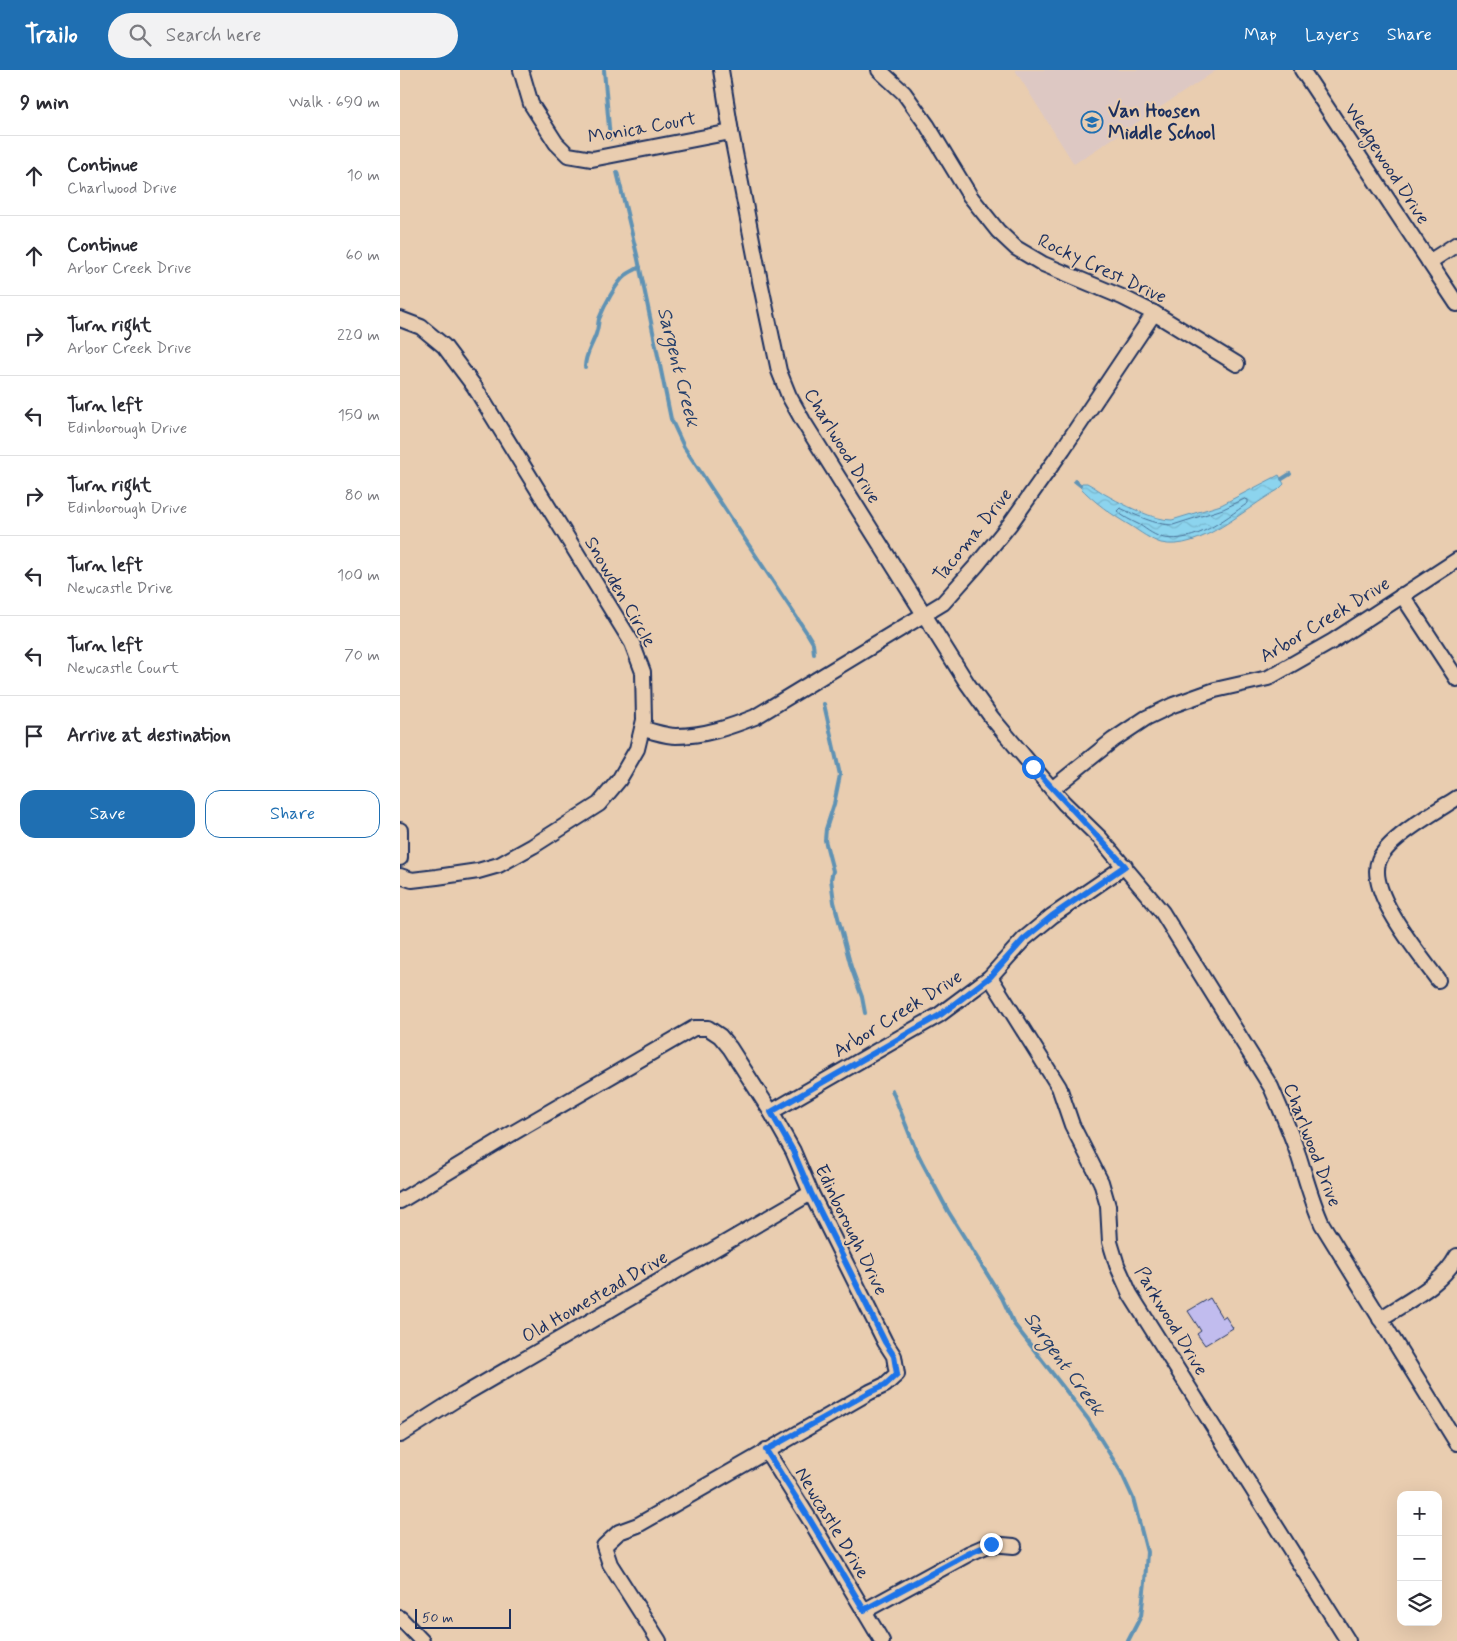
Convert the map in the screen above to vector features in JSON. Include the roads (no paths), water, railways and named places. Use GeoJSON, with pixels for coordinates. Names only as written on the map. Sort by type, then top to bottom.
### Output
{"type":"FeatureCollection","features":[{"type":"Feature","properties":{"kind":"street","name":"Monica Court"},"geometry":{"type":"LineString","coordinates":[[521,70],[531,104],[556,144],[568,155],[592,159],[731,132]]}},
{"type":"Feature","properties":{"kind":"street","name":"Charlwood Drive"},"geometry":{"type":"LineString","coordinates":[[721,70],[731,132],[779,371],[790,396],[803,421],[967,683],[992,718],[1052,789]]}},
{"type":"Feature","properties":{"kind":"street","name":"Rocky Crest Drive"},"geometry":{"type":"LineString","coordinates":[[879,70],[904,94],[927,125],[970,196],[998,231],[1016,248],[1043,264],[1122,297],[1154,313],[1237,364]]}},
{"type":"Feature","properties":{"kind":"street","name":"Wedgewood Drive"},"geometry":{"type":"LineString","coordinates":[[1302,70],[1457,304]]}},
{"type":"Feature","properties":{"kind":"street"},"geometry":{"type":"LineString","coordinates":[[1429,262],[1457,244]]}},
{"type":"Feature","properties":{"kind":"street","name":"Tacoma Drive"},"geometry":{"type":"LineString","coordinates":[[642,729],[675,736],[702,733],[728,727],[755,717],[942,603],[976,566],[1010,524],[1154,313]]}},
{"type":"Feature","properties":{"kind":"street","name":"Snowden Circle"},"geometry":{"type":"LineString","coordinates":[[400,319],[421,327],[444,346],[474,386],[632,643],[643,672],[644,720],[637,749],[619,780],[599,804],[566,826],[499,864],[485,869],[412,880],[400,876]]}},
{"type":"Feature","properties":{"kind":"street","name":"Arbor Creek Drive"},"geometry":{"type":"LineString","coordinates":[[1052,789],[1113,740],[1146,718],[1173,705],[1214,690],[1268,678],[1333,641],[1457,560]]}},
{"type":"Feature","properties":{"kind":"street"},"geometry":{"type":"LineString","coordinates":[[1402,596],[1457,679]]}},
{"type":"Feature","properties":{"kind":"street"},"geometry":{"type":"LineString","coordinates":[[1052,789],[1125,866]]}},
{"type":"Feature","properties":{"kind":"street"},"geometry":{"type":"LineString","coordinates":[[1438,980],[1404,934],[1384,901],[1377,875],[1378,860],[1385,850],[1397,839],[1457,798]]}},
{"type":"Feature","properties":{"kind":"street"},"geometry":{"type":"LineString","coordinates":[[400,830],[400,858]]}},
{"type":"Feature","properties":{"kind":"street","name":"Charlwood Drive"},"geometry":{"type":"LineString","coordinates":[[1125,866],[1162,912],[1271,1087],[1285,1117],[1310,1197],[1322,1224],[1457,1443]]}},
{"type":"Feature","properties":{"kind":"street","name":"Arbor Creek Drive"},"geometry":{"type":"LineString","coordinates":[[771,1112],[940,1015],[990,977],[1024,939],[1045,922],[1125,866]]}},
{"type":"Feature","properties":{"kind":"street","name":"Parkwood Drive"},"geometry":{"type":"LineString","coordinates":[[990,977],[1059,1088],[1072,1124],[1101,1182],[1108,1206],[1110,1242],[1117,1265],[1130,1294],[1348,1641]]}},
{"type":"Feature","properties":{"kind":"street","name":"Edinborough Drive"},"geometry":{"type":"LineString","coordinates":[[400,1201],[694,1028],[708,1028],[720,1036],[730,1048],[771,1112],[793,1151],[811,1193],[885,1342],[894,1356],[897,1374],[885,1385],[766,1450],[638,1525],[619,1532],[604,1546],[610,1564],[659,1641]]}},
{"type":"Feature","properties":{"kind":"street","name":"Old Homestead Drive"},"geometry":{"type":"LineString","coordinates":[[400,1435],[463,1395],[811,1193]]}},
{"type":"Feature","properties":{"kind":"street"},"geometry":{"type":"LineString","coordinates":[[1380,1319],[1416,1297],[1438,1280],[1457,1256]]}},
{"type":"Feature","properties":{"kind":"street","name":"Newcastle Drive"},"geometry":{"type":"LineString","coordinates":[[766,1450],[882,1641]]}},
{"type":"Feature","properties":{"kind":"street"},"geometry":{"type":"LineString","coordinates":[[864,1610],[970,1553],[991,1544],[1014,1546]]}},
{"type":"Feature","properties":{"kind":"street"},"geometry":{"type":"LineString","coordinates":[[400,1618],[422,1641]]}},
{"type":"Feature","properties":{"kind":"water"},"geometry":{"type":"Polygon","coordinates":[[[1279,475],[1284,484],[1278,490],[1222,527],[1191,541],[1176,544],[1161,543],[1146,536],[1104,508],[1079,486],[1082,483],[1087,483],[1140,512],[1157,518],[1172,520],[1221,505],[1279,475]]]}},
{"type":"Feature","properties":{"kind":"waterway","name":"Sargent Creek"},"geometry":{"type":"LineString","coordinates":[[604,70],[610,139]]}},
{"type":"Feature","properties":{"kind":"waterway","name":"Sargent Creek"},"geometry":{"type":"LineString","coordinates":[[617,172],[638,259],[671,419],[684,447],[807,633],[813,643],[814,654]]}},
{"type":"Feature","properties":{"kind":"waterway"},"geometry":{"type":"LineString","coordinates":[[585,367],[587,354],[597,332],[599,319],[607,301],[622,279],[640,267]]}},
{"type":"Feature","properties":{"kind":"waterway"},"geometry":{"type":"LineString","coordinates":[[1282,479],[1290,474]]}},
{"type":"Feature","properties":{"kind":"waterway"},"geometry":{"type":"LineString","coordinates":[[1075,481],[1080,485]]}},
{"type":"Feature","properties":{"kind":"waterway","name":"Sargent Creek"},"geometry":{"type":"LineString","coordinates":[[824,704],[840,775],[825,840],[833,871],[831,879],[834,902],[865,1013]]}},
{"type":"Feature","properties":{"kind":"waterway","name":"Sargent Creek"},"geometry":{"type":"LineString","coordinates":[[892,1090],[922,1162],[948,1211],[1002,1298],[1014,1324],[1088,1419],[1121,1472],[1133,1498],[1147,1552],[1141,1616],[1128,1641]]}},
{"type":"Feature","properties":{"kind":"place","name":"Van Hoosen Middle School"},"geometry":{"type":"Point","coordinates":[1092,122]}}]}
